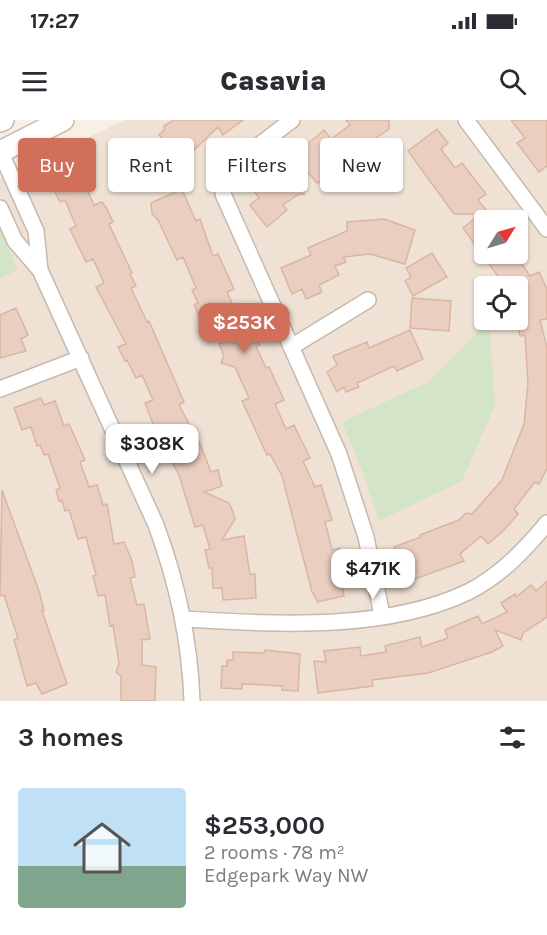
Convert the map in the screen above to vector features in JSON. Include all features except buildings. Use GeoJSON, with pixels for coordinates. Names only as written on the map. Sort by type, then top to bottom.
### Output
{"type":"FeatureCollection","features":[{"type":"Feature","properties":{"kind":"street"},"geometry":{"type":"LineString","coordinates":[[40,270],[36,231],[0,152],[63,120]]}},
{"type":"Feature","properties":{"kind":"street"},"geometry":{"type":"LineString","coordinates":[[292,120],[232,166],[223,183],[225,202],[351,486],[366,537],[382,615]]}},
{"type":"Feature","properties":{"kind":"street"},"geometry":{"type":"LineString","coordinates":[[466,120],[547,229]]}},
{"type":"Feature","properties":{"kind":"street"},"geometry":{"type":"LineString","coordinates":[[0,208],[15,241],[40,270],[156,525],[170,565],[189,646],[192,701]]}},
{"type":"Feature","properties":{"kind":"street"},"geometry":{"type":"LineString","coordinates":[[291,347],[368,300]]}},
{"type":"Feature","properties":{"kind":"street"},"geometry":{"type":"LineString","coordinates":[[0,389],[81,358]]}},
{"type":"Feature","properties":{"kind":"street"},"geometry":{"type":"LineString","coordinates":[[183,619],[294,626],[421,609],[469,591],[496,574],[526,548],[547,523]]}},
{"type":"Feature","properties":{"kind":"shaded area"},"geometry":{"type":"Polygon","coordinates":[[[125,120],[547,120],[547,701],[0,701],[0,179],[18,171],[18,192],[96,192],[96,138],[87,138],[125,120]]]}},
{"type":"Feature","properties":{"kind":"green space"},"geometry":{"type":"Polygon","coordinates":[[[0,230],[17,268],[11,274],[0,278],[0,230]]]}},
{"type":"Feature","properties":{"kind":"green space"},"geometry":{"type":"Polygon","coordinates":[[[479,330],[490,330],[495,405],[462,481],[379,521],[363,473],[342,422],[430,381],[479,330]]]}}]}
